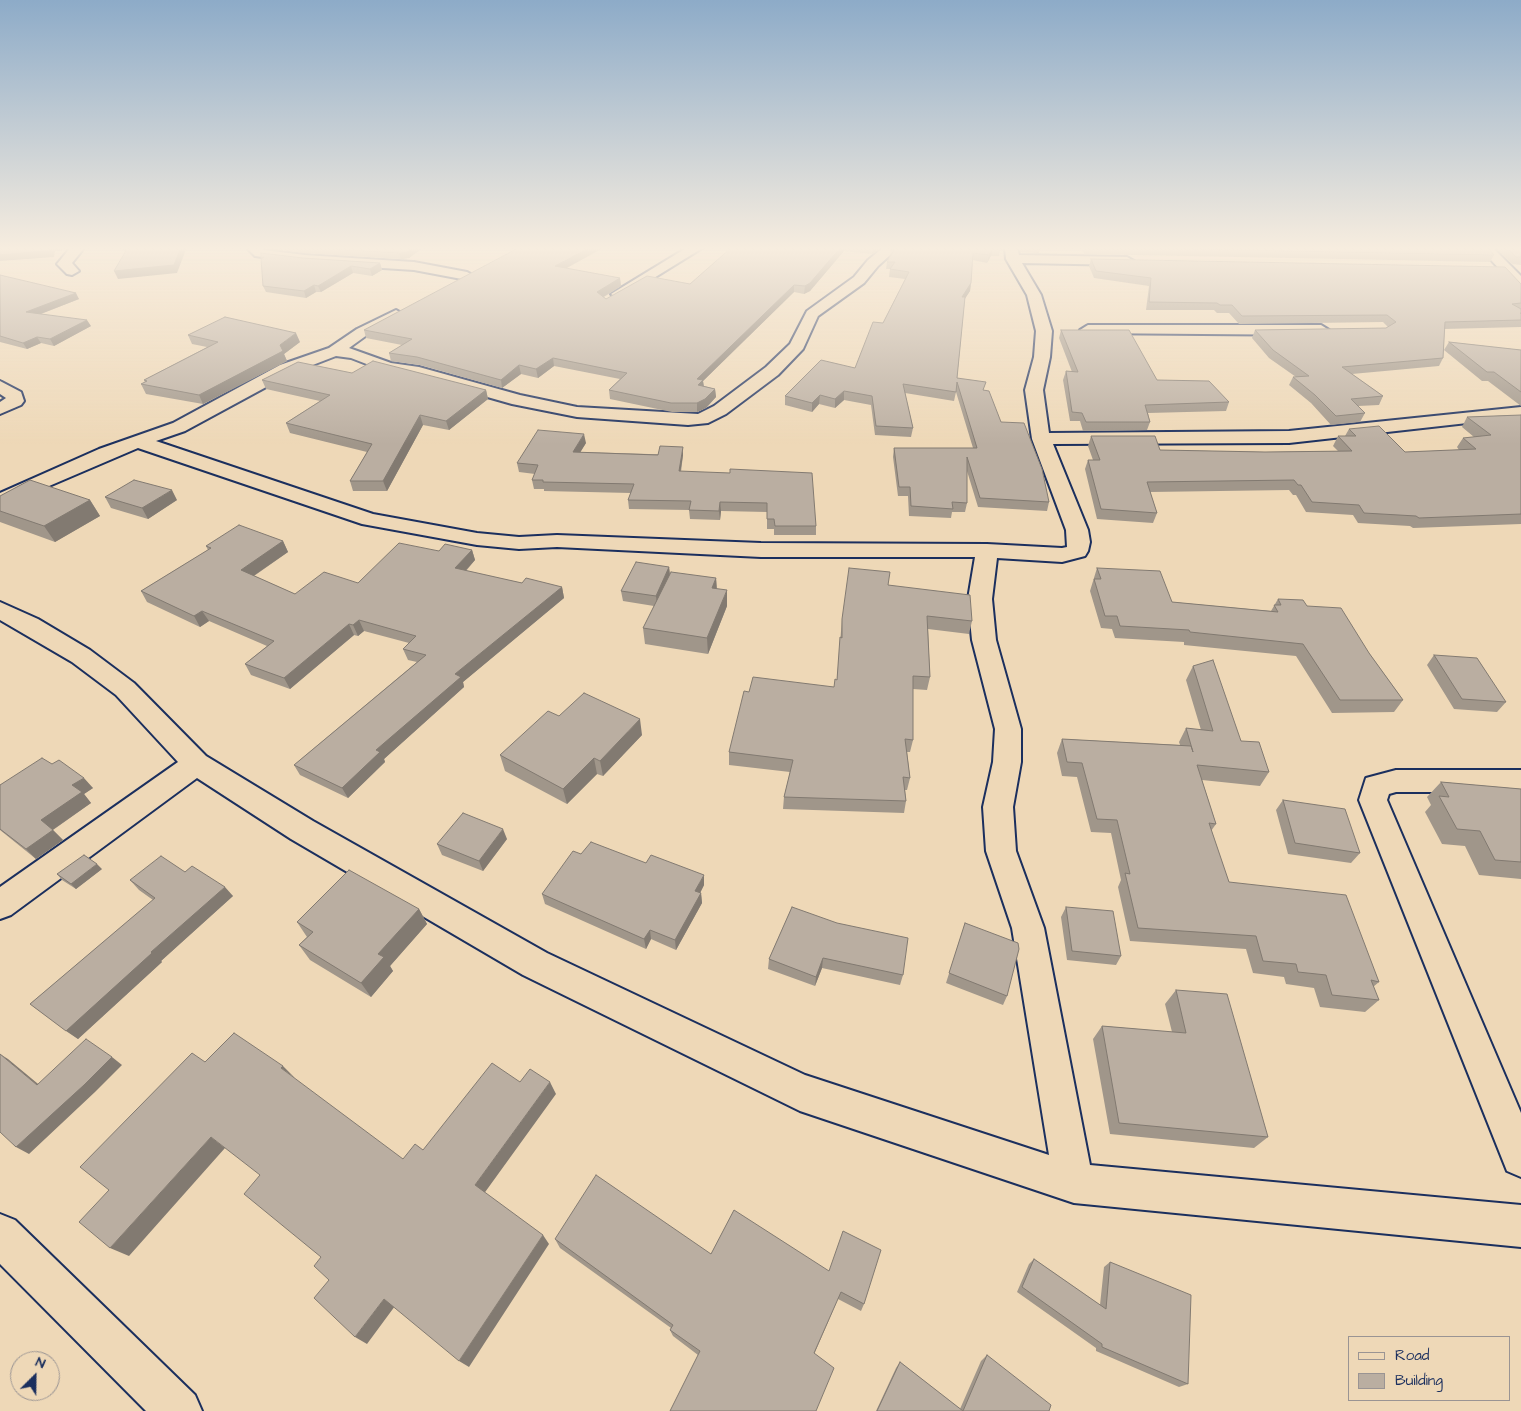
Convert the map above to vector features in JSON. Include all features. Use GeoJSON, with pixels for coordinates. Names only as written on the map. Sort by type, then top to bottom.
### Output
{"type":"FeatureCollection","features":[{"type":"Feature","properties":{"kind":"street"},"geometry":{"type":"LineString","coordinates":[[0,501],[99,456],[187,423],[286,369],[335,352],[362,332],[398,313]]}},
{"type":"Feature","properties":{"kind":"street"},"geometry":{"type":"LineString","coordinates":[[335,352],[354,354],[388,367],[419,372],[518,400],[578,412],[688,420],[702,419],[720,410],[772,371],[797,346],[814,313]]}},
{"type":"Feature","properties":{"kind":"street"},"geometry":{"type":"LineString","coordinates":[[1047,313],[1061,331]]}},
{"type":"Feature","properties":{"kind":"street"},"geometry":{"type":"LineString","coordinates":[[139,442],[369,520],[477,539],[518,543],[566,541],[761,550],[987,551],[1062,555],[1077,551],[1079,542],[1077,530],[1041,439],[1034,390],[1042,357],[1061,331]]}},
{"type":"Feature","properties":{"kind":"street"},"geometry":{"type":"LineString","coordinates":[[1061,331],[1338,331]]}},
{"type":"Feature","properties":{"kind":"street"},"geometry":{"type":"LineString","coordinates":[[0,386],[15,396],[15,401],[0,409]]}},
{"type":"Feature","properties":{"kind":"street"},"geometry":{"type":"LineString","coordinates":[[1041,439],[1288,437],[1521,412]]}},
{"type":"Feature","properties":{"kind":"street"},"geometry":{"type":"LineString","coordinates":[[987,551],[980,599],[984,640],[1008,729],[1007,762],[998,808],[1001,851],[1028,928],[1074,1183]]}},
{"type":"Feature","properties":{"kind":"street"},"geometry":{"type":"LineString","coordinates":[[0,610],[30,625],[81,656],[125,689],[196,764],[302,830],[535,964],[800,1092],[1074,1183],[1521,1226]]}},
{"type":"Feature","properties":{"kind":"street"},"geometry":{"type":"LineString","coordinates":[[0,905],[196,764]]}},
{"type":"Feature","properties":{"kind":"street"},"geometry":{"type":"LineString","coordinates":[[1521,781],[1396,781],[1376,786],[1373,800],[1494,1096],[1521,1157]]}},
{"type":"Feature","properties":{"kind":"street"},"geometry":{"type":"LineString","coordinates":[[0,1235],[179,1411]]}},
{"type":"Feature","properties":{"kind":"building"},"geometry":{"type":"Polygon","coordinates":[[[0,313],[32,313],[87,320],[50,339],[37,337],[23,343],[0,336],[0,313]]]}},
{"type":"Feature","properties":{"kind":"building"},"geometry":{"type":"Polygon","coordinates":[[[396,313],[765,313],[697,379],[703,380],[698,385],[715,389],[705,399],[697,403],[671,403],[609,390],[627,373],[553,358],[536,369],[519,365],[501,380],[417,357],[389,353],[412,339],[364,330],[396,313]]]}},
{"type":"Feature","properties":{"kind":"building"},"geometry":{"type":"Polygon","coordinates":[[[888,313],[963,313],[957,378],[986,382],[983,390],[989,391],[1001,422],[1024,423],[1042,469],[1049,502],[980,498],[967,457],[967,503],[952,502],[953,509],[911,506],[910,487],[899,487],[894,448],[977,448],[957,382],[956,392],[903,384],[913,428],[876,426],[872,396],[844,391],[835,399],[820,395],[812,403],[785,396],[821,360],[855,368],[873,322],[883,323],[888,313]]]}},
{"type":"Feature","properties":{"kind":"building"},"geometry":{"type":"Polygon","coordinates":[[[1239,313],[1521,313],[1521,320],[1445,322],[1443,358],[1342,367],[1383,396],[1351,399],[1365,413],[1336,416],[1293,377],[1309,376],[1273,350],[1255,330],[1386,328],[1396,322],[1387,315],[1242,316],[1239,313]]]}},
{"type":"Feature","properties":{"kind":"building"},"geometry":{"type":"Polygon","coordinates":[[[225,317],[296,333],[280,345],[283,351],[199,395],[141,384],[147,381],[144,380],[218,342],[188,335],[225,317]]]}},
{"type":"Feature","properties":{"kind":"building"},"geometry":{"type":"Polygon","coordinates":[[[1061,330],[1129,330],[1157,380],[1209,381],[1229,402],[1145,405],[1150,422],[1086,422],[1082,413],[1072,412],[1066,371],[1078,372],[1061,330]]]}},
{"type":"Feature","properties":{"kind":"building"},"geometry":{"type":"Polygon","coordinates":[[[1449,342],[1521,350],[1521,392],[1494,372],[1487,372],[1449,342]]]}},
{"type":"Feature","properties":{"kind":"building"},"geometry":{"type":"Polygon","coordinates":[[[373,361],[486,390],[446,421],[420,415],[383,481],[350,481],[372,444],[286,423],[330,395],[262,380],[298,362],[352,373],[373,361]]]}},
{"type":"Feature","properties":{"kind":"building"},"geometry":{"type":"Polygon","coordinates":[[[1521,415],[1521,514],[1419,518],[1416,516],[1364,513],[1359,505],[1312,502],[1301,485],[1298,485],[1294,480],[1147,482],[1157,513],[1101,509],[1088,460],[1100,460],[1091,436],[1155,436],[1160,450],[1352,451],[1338,436],[1356,436],[1349,429],[1379,426],[1405,452],[1476,449],[1463,438],[1491,435],[1467,417],[1521,415]]]}},
{"type":"Feature","properties":{"kind":"building"},"geometry":{"type":"Polygon","coordinates":[[[538,430],[584,434],[573,452],[658,455],[660,446],[683,447],[679,471],[730,473],[730,469],[812,473],[816,526],[775,526],[774,519],[767,519],[767,503],[720,502],[719,511],[689,510],[691,501],[628,500],[634,484],[543,482],[543,480],[532,480],[538,465],[517,463],[538,430]]]}},
{"type":"Feature","properties":{"kind":"building"},"geometry":{"type":"Polygon","coordinates":[[[30,480],[90,500],[44,526],[0,511],[0,496],[30,480]]]}},
{"type":"Feature","properties":{"kind":"building"},"geometry":{"type":"Polygon","coordinates":[[[134,480],[172,490],[142,508],[105,497],[134,480]]]}},
{"type":"Feature","properties":{"kind":"building"},"geometry":{"type":"Polygon","coordinates":[[[239,525],[283,541],[241,570],[295,594],[324,572],[358,583],[399,543],[439,551],[445,544],[472,550],[455,568],[522,583],[526,578],[562,587],[455,674],[461,677],[376,750],[380,752],[342,788],[294,765],[426,655],[403,649],[416,636],[359,620],[353,625],[349,624],[284,678],[245,664],[274,641],[202,611],[194,616],[141,591],[211,548],[206,546],[239,525]]]}},
{"type":"Feature","properties":{"kind":"building"},"geometry":{"type":"Polygon","coordinates":[[[636,562],[669,567],[656,596],[621,591],[636,562]]]}},
{"type":"Feature","properties":{"kind":"building"},"geometry":{"type":"Polygon","coordinates":[[[849,568],[890,572],[888,585],[970,595],[972,621],[927,616],[930,677],[913,676],[913,740],[905,739],[910,778],[903,777],[906,801],[784,797],[793,760],[729,752],[744,691],[749,692],[753,677],[834,687],[835,679],[837,680],[840,637],[842,638],[842,619],[849,568]]]}},
{"type":"Feature","properties":{"kind":"building"},"geometry":{"type":"Polygon","coordinates":[[[1097,568],[1160,571],[1172,602],[1278,612],[1274,605],[1281,605],[1278,599],[1303,600],[1307,606],[1341,608],[1369,653],[1403,700],[1340,700],[1303,644],[1190,632],[1189,630],[1120,626],[1117,616],[1105,616],[1094,579],[1101,579],[1097,568]]]}},
{"type":"Feature","properties":{"kind":"building"},"geometry":{"type":"Polygon","coordinates":[[[671,572],[716,578],[712,588],[727,590],[707,638],[643,628],[671,572]]]}},
{"type":"Feature","properties":{"kind":"building"},"geometry":{"type":"Polygon","coordinates":[[[1434,655],[1477,658],[1506,702],[1462,699],[1434,655]]]}},
{"type":"Feature","properties":{"kind":"building"},"geometry":{"type":"Polygon","coordinates":[[[1213,660],[1241,741],[1259,742],[1269,772],[1197,765],[1216,824],[1209,823],[1229,882],[1346,895],[1379,982],[1371,980],[1379,1000],[1332,995],[1326,975],[1298,972],[1296,964],[1263,961],[1256,936],[1138,928],[1125,873],[1130,874],[1117,820],[1097,819],[1082,763],[1067,762],[1062,739],[1191,746],[1193,752],[1186,728],[1213,731],[1193,666],[1213,660]]]}},
{"type":"Feature","properties":{"kind":"building"},"geometry":{"type":"Polygon","coordinates":[[[584,693],[640,719],[600,761],[594,758],[563,789],[500,755],[548,711],[559,716],[584,693]]]}},
{"type":"Feature","properties":{"kind":"building"},"geometry":{"type":"Polygon","coordinates":[[[42,758],[52,764],[59,760],[84,778],[72,785],[82,792],[41,820],[53,830],[26,849],[0,829],[0,785],[42,758]]]}},
{"type":"Feature","properties":{"kind":"building"},"geometry":{"type":"Polygon","coordinates":[[[1441,782],[1521,789],[1521,862],[1495,860],[1480,831],[1457,829],[1439,796],[1449,797],[1441,782]]]}},
{"type":"Feature","properties":{"kind":"building"},"geometry":{"type":"Polygon","coordinates":[[[1283,800],[1345,809],[1360,853],[1295,843],[1283,800]]]}},
{"type":"Feature","properties":{"kind":"building"},"geometry":{"type":"Polygon","coordinates":[[[463,813],[503,829],[479,861],[437,844],[463,813]]]}},
{"type":"Feature","properties":{"kind":"building"},"geometry":{"type":"Polygon","coordinates":[[[591,842],[646,863],[651,855],[704,875],[695,891],[701,893],[675,940],[650,930],[644,939],[542,894],[573,851],[581,854],[591,842]]]}},
{"type":"Feature","properties":{"kind":"building"},"geometry":{"type":"Polygon","coordinates":[[[84,855],[97,864],[71,884],[57,874],[84,855]]]}},
{"type":"Feature","properties":{"kind":"building"},"geometry":{"type":"Polygon","coordinates":[[[161,856],[185,872],[192,866],[225,887],[66,1031],[30,1004],[155,898],[130,880],[161,856]]]}},
{"type":"Feature","properties":{"kind":"building"},"geometry":{"type":"Polygon","coordinates":[[[349,870],[419,909],[378,954],[384,957],[361,983],[299,945],[313,932],[297,922],[349,870]]]}},
{"type":"Feature","properties":{"kind":"building"},"geometry":{"type":"Polygon","coordinates":[[[792,907],[837,923],[908,938],[903,975],[823,958],[816,977],[769,959],[792,907]]]}},
{"type":"Feature","properties":{"kind":"building"},"geometry":{"type":"Polygon","coordinates":[[[1066,907],[1113,911],[1121,956],[1072,951],[1066,907]]]}},
{"type":"Feature","properties":{"kind":"building"},"geometry":{"type":"Polygon","coordinates":[[[965,923],[1018,943],[1019,949],[1007,996],[949,973],[965,923]]]}},
{"type":"Feature","properties":{"kind":"building"},"geometry":{"type":"Polygon","coordinates":[[[1176,990],[1227,994],[1268,1137],[1119,1123],[1102,1026],[1186,1033],[1176,990]]]}},
{"type":"Feature","properties":{"kind":"building"},"geometry":{"type":"Polygon","coordinates":[[[234,1033],[283,1066],[281,1068],[403,1159],[415,1144],[423,1150],[492,1063],[520,1082],[530,1069],[550,1082],[475,1185],[543,1235],[459,1361],[384,1299],[355,1337],[314,1298],[329,1280],[314,1266],[321,1257],[244,1194],[260,1175],[211,1137],[110,1248],[79,1222],[109,1190],[80,1167],[192,1053],[205,1062],[234,1033]]]}},
{"type":"Feature","properties":{"kind":"building"},"geometry":{"type":"Polygon","coordinates":[[[86,1039],[112,1057],[16,1147],[0,1132],[0,1054],[37,1085],[86,1039]]]}},
{"type":"Feature","properties":{"kind":"building"},"geometry":{"type":"Polygon","coordinates":[[[596,1175],[711,1254],[734,1210],[829,1271],[843,1231],[881,1250],[864,1304],[841,1292],[814,1353],[834,1368],[816,1411],[670,1411],[700,1351],[670,1330],[673,1325],[555,1239],[596,1175]]]}},
{"type":"Feature","properties":{"kind":"building"},"geometry":{"type":"Polygon","coordinates":[[[1034,1259],[1106,1309],[1110,1262],[1191,1295],[1188,1384],[1102,1347],[1102,1344],[1022,1287],[1034,1259]]]}},
{"type":"Feature","properties":{"kind":"building"},"geometry":{"type":"Polygon","coordinates":[[[987,1355],[1051,1405],[1049,1411],[963,1411],[987,1355]]]}},
{"type":"Feature","properties":{"kind":"building"},"geometry":{"type":"Polygon","coordinates":[[[900,1362],[963,1411],[877,1411],[900,1362]]]}}]}
